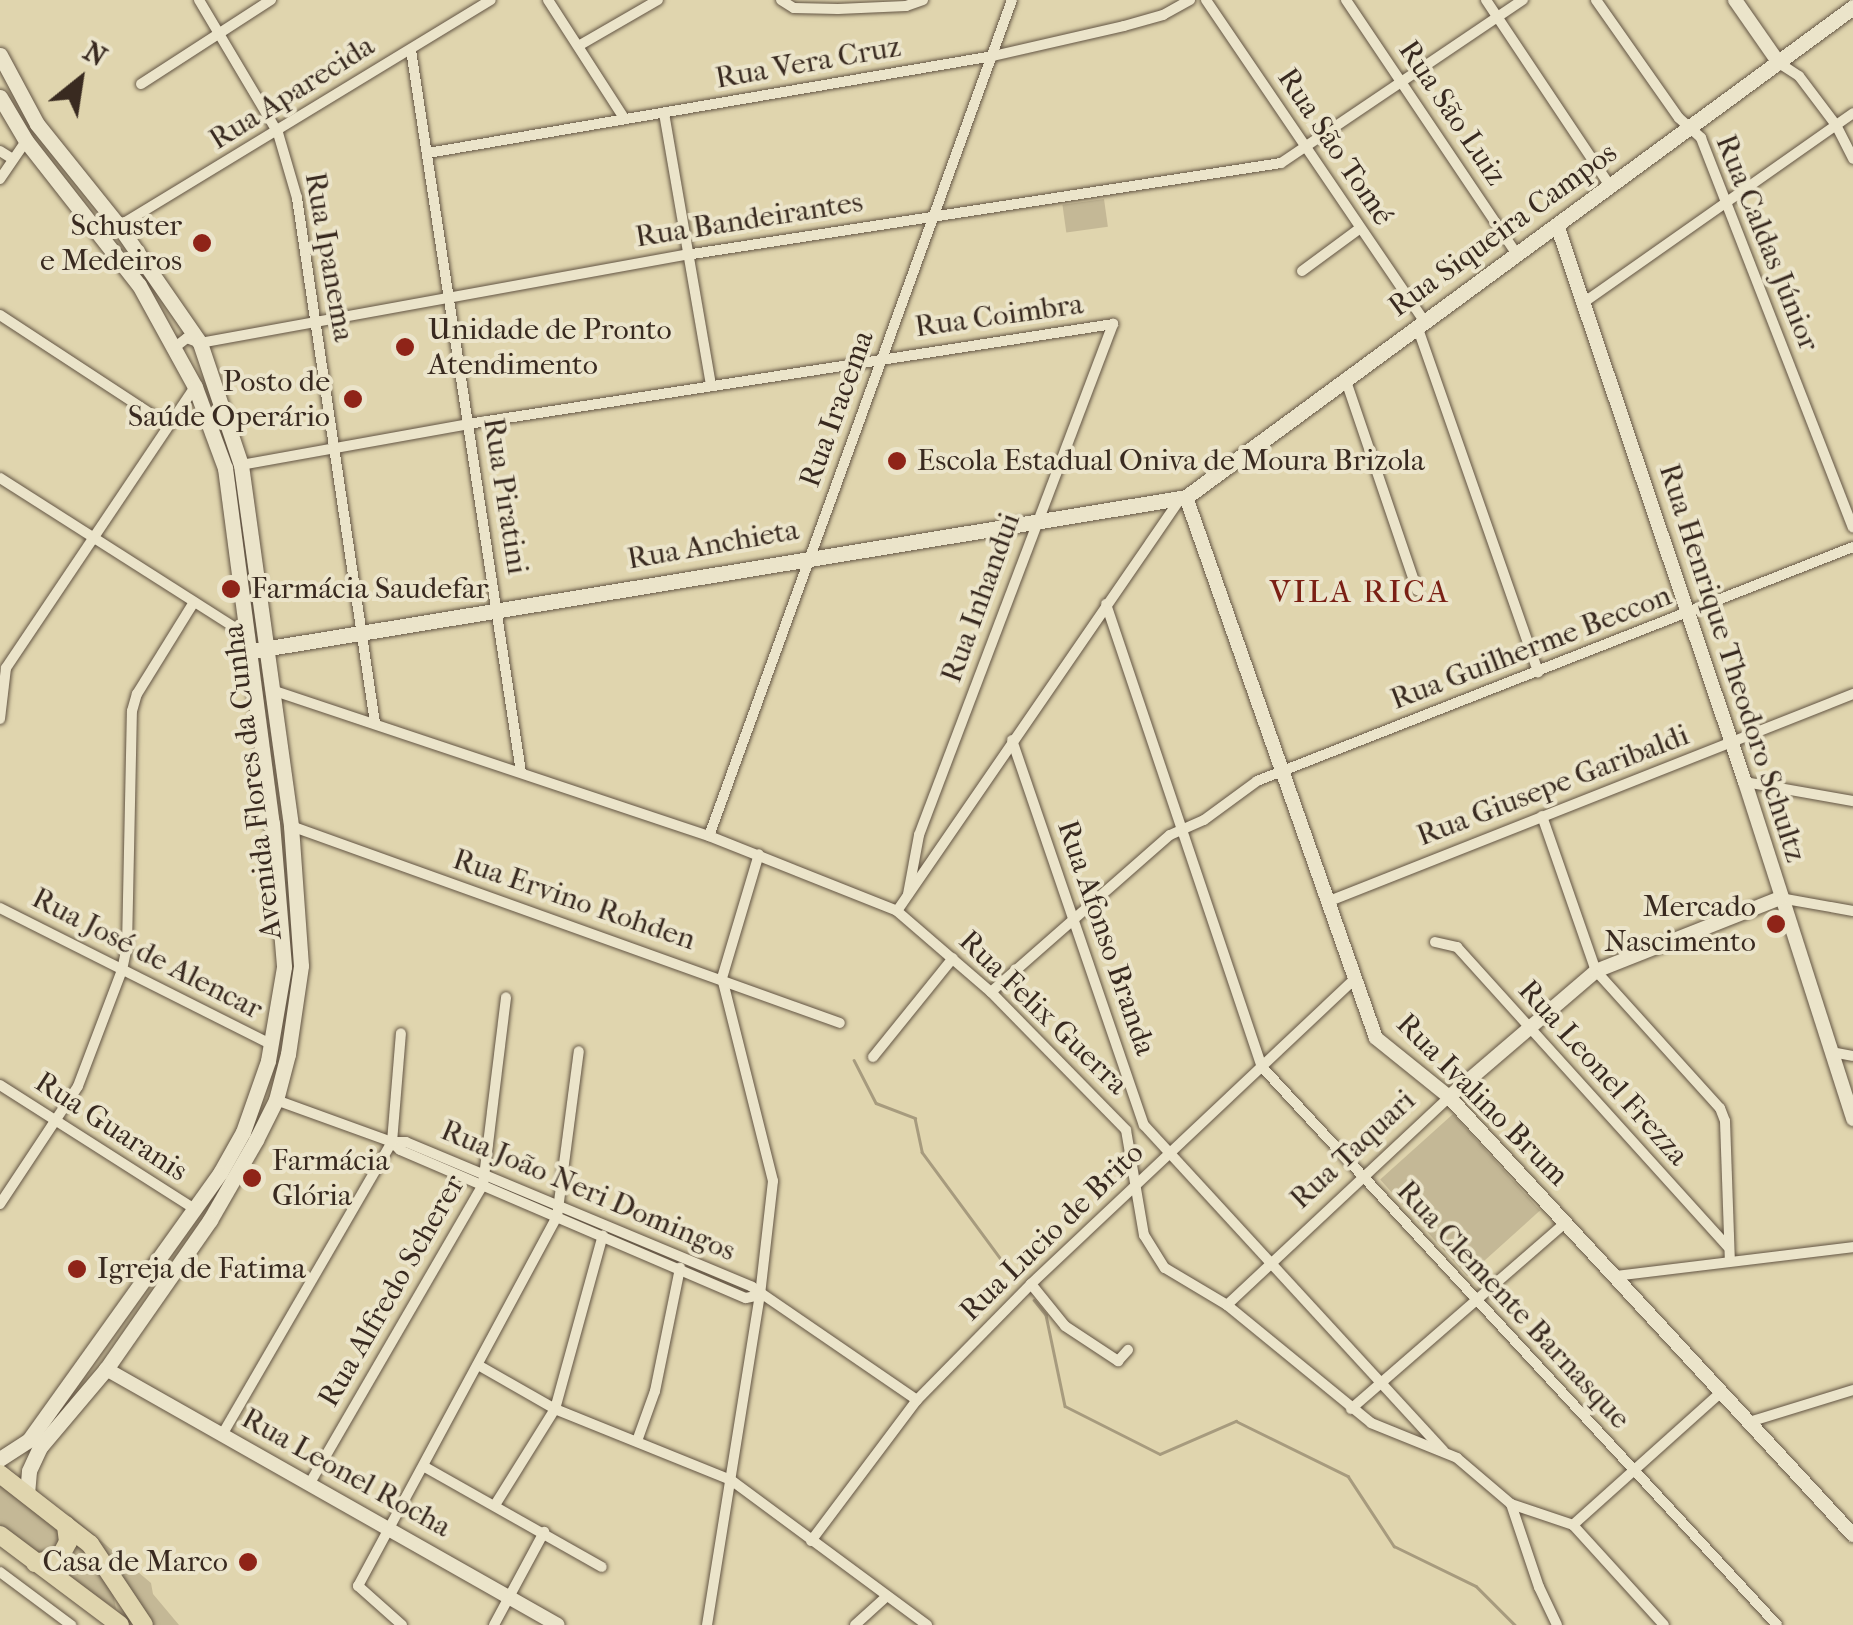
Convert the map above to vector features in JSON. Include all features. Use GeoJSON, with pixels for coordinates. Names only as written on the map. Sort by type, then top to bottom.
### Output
{"type":"FeatureCollection","features":[{"type":"Feature","properties":{"kind":"highway"},"geometry":{"type":"LineString","coordinates":[[0,1474],[102,1558],[144,1625]]}},
{"type":"Feature","properties":{"kind":"highway"},"geometry":{"type":"LineString","coordinates":[[35,1562],[60,1557],[68,1542],[66,1525]]}},
{"type":"Feature","properties":{"kind":"highway"},"geometry":{"type":"LineString","coordinates":[[0,1535],[120,1625]]}},
{"type":"Feature","properties":{"kind":"main road","name":"Rua Siqueira Campos"},"geometry":{"type":"LineString","coordinates":[[1183,498],[1853,8]]}},
{"type":"Feature","properties":{"kind":"main road","name":"Avenida Flores da Cunha"},"geometry":{"type":"LineString","coordinates":[[0,55],[37,124],[119,226],[200,342],[241,465],[283,940],[282,990],[270,1053],[243,1132],[196,1210],[29,1440],[0,1458]]}},
{"type":"Feature","properties":{"kind":"main road","name":"Avenida Flores da Cunha"},"geometry":{"type":"LineString","coordinates":[[0,97],[26,141],[139,285],[195,387],[225,468],[255,646],[272,690],[291,826],[301,966],[276,1100],[210,1220],[106,1370],[40,1447],[29,1471],[27,1496]]}},
{"type":"Feature","properties":{"kind":"main road","name":"Rua Anchieta"},"geometry":{"type":"LineString","coordinates":[[255,646],[498,611],[810,556],[1183,498]]}},
{"type":"Feature","properties":{"kind":"main road"},"geometry":{"type":"LineString","coordinates":[[276,1100],[267,1094],[270,1053],[284,1050],[284,1071]]}},
{"type":"Feature","properties":{"kind":"street","name":"Rua Ipanema"},"geometry":{"type":"LineString","coordinates":[[199,0],[278,133],[296,198],[375,723]]}},
{"type":"Feature","properties":{"kind":"street"},"geometry":{"type":"LineString","coordinates":[[141,84],[271,0]]}},
{"type":"Feature","properties":{"kind":"street","name":"Rua Aparecida"},"geometry":{"type":"LineString","coordinates":[[119,226],[278,133],[478,4],[491,0]]}},
{"type":"Feature","properties":{"kind":"street"},"geometry":{"type":"LineString","coordinates":[[548,0],[624,118]]}},
{"type":"Feature","properties":{"kind":"street"},"geometry":{"type":"LineString","coordinates":[[580,45],[658,0]]}},
{"type":"Feature","properties":{"kind":"street"},"geometry":{"type":"LineString","coordinates":[[781,0],[794,8],[838,9],[906,6],[923,0]]}},
{"type":"Feature","properties":{"kind":"street","name":"Rua Iracema"},"geometry":{"type":"LineString","coordinates":[[709,836],[1012,0]]}},
{"type":"Feature","properties":{"kind":"street","name":"Rua Vera Cruz"},"geometry":{"type":"LineString","coordinates":[[428,152],[993,56],[1163,15],[1190,0]]}},
{"type":"Feature","properties":{"kind":"street","name":"Rua São Tomé"},"geometry":{"type":"LineString","coordinates":[[1206,0],[1421,324],[1538,672]]}},
{"type":"Feature","properties":{"kind":"street","name":"Rua São Luiz"},"geometry":{"type":"LineString","coordinates":[[1346,0],[1516,254]]}},
{"type":"Feature","properties":{"kind":"street"},"geometry":{"type":"LineString","coordinates":[[1486,0],[1610,186]]}},
{"type":"Feature","properties":{"kind":"street","name":"Rua Bandeirantes"},"geometry":{"type":"LineString","coordinates":[[178,355],[187,338],[200,342],[686,254],[1281,163],[1306,150],[1523,0]]}},
{"type":"Feature","properties":{"kind":"street","name":"Rua Caldas Júnior"},"geometry":{"type":"LineString","coordinates":[[1596,0],[1704,144],[1853,527]]}},
{"type":"Feature","properties":{"kind":"street"},"geometry":{"type":"LineString","coordinates":[[1734,0],[1780,63],[1799,76],[1836,124],[1853,159]]}},
{"type":"Feature","properties":{"kind":"street","name":"Rua Piratini"},"geometry":{"type":"LineString","coordinates":[[411,50],[521,772]]}},
{"type":"Feature","properties":{"kind":"street"},"geometry":{"type":"LineString","coordinates":[[1583,303],[1853,112]]}},
{"type":"Feature","properties":{"kind":"street"},"geometry":{"type":"LineString","coordinates":[[664,113],[711,386]]}},
{"type":"Feature","properties":{"kind":"street"},"geometry":{"type":"LineString","coordinates":[[0,178],[26,141]]}},
{"type":"Feature","properties":{"kind":"street"},"geometry":{"type":"LineString","coordinates":[[0,151],[13,160]]}},
{"type":"Feature","properties":{"kind":"street","name":"Rua Henrique Theodoro Schultz"},"geometry":{"type":"LineString","coordinates":[[1557,225],[1745,782],[1853,1120]]}},
{"type":"Feature","properties":{"kind":"street"},"geometry":{"type":"LineString","coordinates":[[1302,271],[1359,229]]}},
{"type":"Feature","properties":{"kind":"street"},"geometry":{"type":"LineString","coordinates":[[0,315],[168,425]]}},
{"type":"Feature","properties":{"kind":"street","name":"Rua Coimbra"},"geometry":{"type":"LineString","coordinates":[[241,465],[468,424],[1113,324]]}},
{"type":"Feature","properties":{"kind":"street","name":"Rua Inhandui"},"geometry":{"type":"LineString","coordinates":[[908,894],[919,835],[1113,324]]}},
{"type":"Feature","properties":{"kind":"street"},"geometry":{"type":"LineString","coordinates":[[178,355],[195,358],[200,342]]}},
{"type":"Feature","properties":{"kind":"street"},"geometry":{"type":"LineString","coordinates":[[1345,378],[1417,590]]}},
{"type":"Feature","properties":{"kind":"street"},"geometry":{"type":"LineString","coordinates":[[0,718],[3,666],[195,387]]}},
{"type":"Feature","properties":{"kind":"street"},"geometry":{"type":"LineString","coordinates":[[0,478],[194,602],[255,646]]}},
{"type":"Feature","properties":{"kind":"street","name":"Rua Siqueira Campos"},"geometry":{"type":"LineString","coordinates":[[897,910],[1183,498]]}},
{"type":"Feature","properties":{"kind":"street","name":"Rua Ivalino Brum"},"geometry":{"type":"LineString","coordinates":[[1183,498],[1376,1038],[1449,1098],[1853,1535]]}},
{"type":"Feature","properties":{"kind":"street","name":"Rua Guilherme Beccon"},"geometry":{"type":"LineString","coordinates":[[991,992],[1170,835],[1204,820],[1257,781],[1853,547]]}},
{"type":"Feature","properties":{"kind":"street"},"geometry":{"type":"LineString","coordinates":[[0,1204],[78,1086],[122,970],[127,946],[132,711],[137,694],[194,602]]}},
{"type":"Feature","properties":{"kind":"street","name":"Rua Clemente Barnasque"},"geometry":{"type":"LineString","coordinates":[[1106,604],[1262,1067],[1362,1180],[1777,1625]]}},
{"type":"Feature","properties":{"kind":"street","name":"Rua Felix Guerra"},"geometry":{"type":"LineString","coordinates":[[272,690],[709,836],[897,910],[991,992],[1126,1130],[1144,1235],[1164,1268],[1227,1305],[1352,1409],[1391,1434],[1468,1465],[1511,1504],[1539,1587],[1557,1625]]}},
{"type":"Feature","properties":{"kind":"street","name":"Rua Giusepe Garibaldi"},"geometry":{"type":"LineString","coordinates":[[1327,902],[1853,694]]}},
{"type":"Feature","properties":{"kind":"street","name":"Rua Afonso Branda"},"geometry":{"type":"LineString","coordinates":[[1012,740],[1144,1125],[1447,1455]]}},
{"type":"Feature","properties":{"kind":"street"},"geometry":{"type":"LineString","coordinates":[[1745,782],[1853,801]]}},
{"type":"Feature","properties":{"kind":"street"},"geometry":{"type":"LineString","coordinates":[[1542,816],[1596,971],[1720,1108],[1730,1261]]}},
{"type":"Feature","properties":{"kind":"street","name":"Rua Ervino Rohden"},"geometry":{"type":"LineString","coordinates":[[291,826],[840,1022]]}},
{"type":"Feature","properties":{"kind":"street"},"geometry":{"type":"LineString","coordinates":[[707,1625],[760,1295],[773,1182],[722,978],[758,854]]}},
{"type":"Feature","properties":{"kind":"street"},"geometry":{"type":"LineString","coordinates":[[1780,898],[1853,912]]}},
{"type":"Feature","properties":{"kind":"street","name":"Rua Taquari"},"geometry":{"type":"LineString","coordinates":[[1227,1305],[1526,1027],[1596,971],[1780,898]]}},
{"type":"Feature","properties":{"kind":"street","name":"Rua José de Alencar"},"geometry":{"type":"LineString","coordinates":[[0,908],[122,970],[270,1053]]}},
{"type":"Feature","properties":{"kind":"street","name":"Rua Leonel Frezza"},"geometry":{"type":"LineString","coordinates":[[1436,942],[1457,947],[1728,1248]]}},
{"type":"Feature","properties":{"kind":"street"},"geometry":{"type":"LineString","coordinates":[[873,1057],[953,958]]}},
{"type":"Feature","properties":{"kind":"street","name":"Rua Lucio de Brito"},"geometry":{"type":"LineString","coordinates":[[811,1542],[917,1400],[1030,1284],[1353,981]]}},
{"type":"Feature","properties":{"kind":"street","name":"Rua Alfredo Scherer"},"geometry":{"type":"LineString","coordinates":[[310,1484],[484,1180],[506,997]]}},
{"type":"Feature","properties":{"kind":"street"},"geometry":{"type":"LineString","coordinates":[[222,1435],[392,1142],[401,1033]]}},
{"type":"Feature","properties":{"kind":"street"},"geometry":{"type":"LineString","coordinates":[[402,1625],[358,1586],[558,1212],[578,1051]]}},
{"type":"Feature","properties":{"kind":"street"},"geometry":{"type":"LineString","coordinates":[[1832,1052],[1853,1056]]}},
{"type":"Feature","properties":{"kind":"street","name":"Rua Guaranis"},"geometry":{"type":"LineString","coordinates":[[0,1085],[196,1210]]}},
{"type":"Feature","properties":{"kind":"street","name":"Rua João Neri Domingos"},"geometry":{"type":"LineString","coordinates":[[276,1100],[392,1142],[406,1142],[484,1180],[681,1264],[752,1287],[917,1400]]}},
{"type":"Feature","properties":{"kind":"street"},"geometry":{"type":"LineString","coordinates":[[1352,1409],[1565,1223]]}},
{"type":"Feature","properties":{"kind":"street"},"geometry":{"type":"LineString","coordinates":[[495,1505],[556,1409],[604,1231]]}},
{"type":"Feature","properties":{"kind":"street"},"geometry":{"type":"LineString","coordinates":[[1615,1276],[1853,1246]]}},
{"type":"Feature","properties":{"kind":"street"},"geometry":{"type":"LineString","coordinates":[[637,1441],[655,1391],[681,1264]]}},
{"type":"Feature","properties":{"kind":"street"},"geometry":{"type":"LineString","coordinates":[[1030,1284],[1065,1326],[1118,1361],[1128,1350]]}},
{"type":"Feature","properties":{"kind":"street","name":"Rua Leonel Rocha"},"geometry":{"type":"LineString","coordinates":[[87,1358],[95,1374],[106,1370],[558,1625]]}},
{"type":"Feature","properties":{"kind":"street"},"geometry":{"type":"LineString","coordinates":[[478,1366],[556,1409],[731,1480],[928,1625]]}},
{"type":"Feature","properties":{"kind":"street"},"geometry":{"type":"LineString","coordinates":[[1749,1422],[1853,1390]]}},
{"type":"Feature","properties":{"kind":"street"},"geometry":{"type":"LineString","coordinates":[[1573,1525],[1720,1393]]}},
{"type":"Feature","properties":{"kind":"street"},"geometry":{"type":"LineString","coordinates":[[425,1467],[602,1567]]}},
{"type":"Feature","properties":{"kind":"street"},"geometry":{"type":"LineString","coordinates":[[1511,1504],[1573,1525],[1664,1625]]}},
{"type":"Feature","properties":{"kind":"street"},"geometry":{"type":"LineString","coordinates":[[494,1625],[544,1532]]}},
{"type":"Feature","properties":{"kind":"street"},"geometry":{"type":"LineString","coordinates":[[0,1572],[71,1625]]}},
{"type":"Feature","properties":{"kind":"street"},"geometry":{"type":"LineString","coordinates":[[855,1625],[887,1596]]}},
{"type":"Feature","properties":{"kind":"shaded area"},"geometry":{"type":"Polygon","coordinates":[[[1104,199],[1108,227],[1066,233],[1062,205],[1104,199]]]}},
{"type":"Feature","properties":{"kind":"shaded area"},"geometry":{"type":"Polygon","coordinates":[[[1453,1114],[1540,1211],[1467,1276],[1380,1180],[1453,1114]]]}},
{"type":"Feature","properties":{"kind":"shaded area"},"geometry":{"type":"Polygon","coordinates":[[[0,1482],[60,1532],[58,1552],[37,1554],[0,1525],[0,1482]]]}},
{"type":"Feature","properties":{"kind":"shaded area"},"geometry":{"type":"Polygon","coordinates":[[[67,1512],[151,1583],[153,1594],[179,1625],[148,1625],[67,1512]]]}},
{"type":"Feature","properties":{"kind":"shaded area"},"geometry":{"type":"Polygon","coordinates":[[[77,1540],[112,1588],[116,1609],[62,1574],[77,1540]]]}},
{"type":"Feature","properties":{"kind":"waterway"},"geometry":{"type":"LineString","coordinates":[[854,1060],[876,1103],[915,1118],[922,1152],[1015,1278]]}},
{"type":"Feature","properties":{"kind":"waterway"},"geometry":{"type":"LineString","coordinates":[[1034,1300],[1046,1315],[1065,1406],[1160,1454],[1236,1421],[1348,1476],[1394,1546],[1476,1586],[1515,1625]]}},
{"type":"Feature","properties":{"kind":"place","name":"Schuster e Medeiros"},"geometry":{"type":"Point","coordinates":[202,243]}},
{"type":"Feature","properties":{"kind":"place","name":"Unidade de Pronto Atendimento"},"geometry":{"type":"Point","coordinates":[405,347]}},
{"type":"Feature","properties":{"kind":"place","name":"Posto de Saúde Operário"},"geometry":{"type":"Point","coordinates":[353,399]}},
{"type":"Feature","properties":{"kind":"place","name":"Escola Estadual Oniva de Moura Brizola"},"geometry":{"type":"Point","coordinates":[897,461]}},
{"type":"Feature","properties":{"kind":"place","name":"Farmácia Saudefar"},"geometry":{"type":"Point","coordinates":[231,589]}},
{"type":"Feature","properties":{"kind":"place","name":"Mercado Nascimento"},"geometry":{"type":"Point","coordinates":[1776,924]}},
{"type":"Feature","properties":{"kind":"place","name":"Farmácia Glória"},"geometry":{"type":"Point","coordinates":[252,1178]}},
{"type":"Feature","properties":{"kind":"place","name":"Igreja de Fatima"},"geometry":{"type":"Point","coordinates":[77,1269]}},
{"type":"Feature","properties":{"kind":"place","name":"Casa de Marco"},"geometry":{"type":"Point","coordinates":[248,1562]}},
{"type":"Feature","properties":{"kind":"district","name":"VILA RICA"},"geometry":{"type":"Point","coordinates":[1360,592]}}]}
